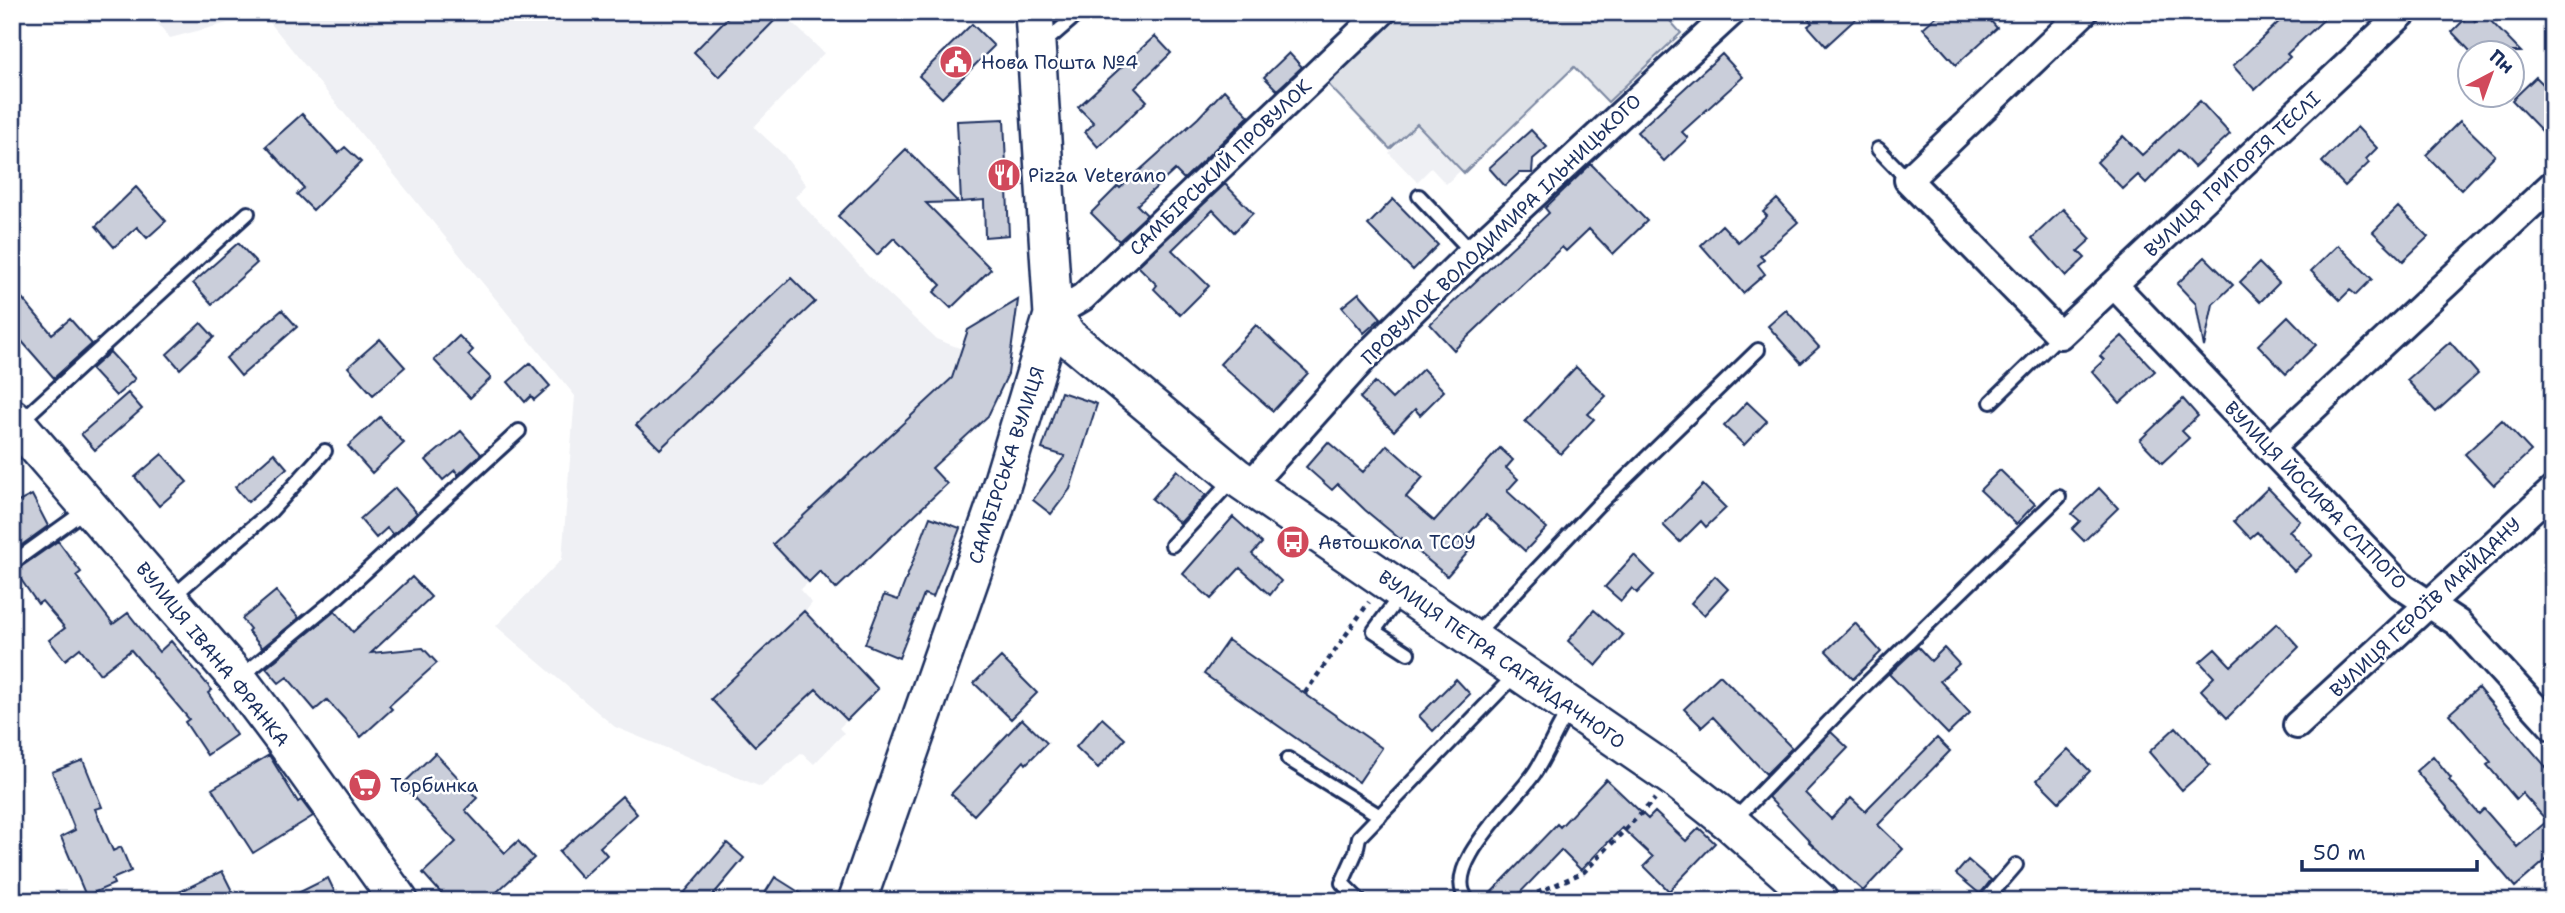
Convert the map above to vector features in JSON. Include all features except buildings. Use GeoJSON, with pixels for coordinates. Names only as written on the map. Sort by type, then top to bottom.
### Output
{"type":"FeatureCollection","features":[{"type":"Feature","properties":{"kind":"main road","name":"САМБІРСЬКА ВУЛИЦЯ"},"geometry":{"type":"LineString","coordinates":[[858,901],[994,510],[1053,315],[1034,12]]}},
{"type":"Feature","properties":{"kind":"main road","name":"ВУЛИЦЯ ПЕТРА САГАЙДАЧНОГО"},"geometry":{"type":"LineString","coordinates":[[1053,315],[1068,337],[1242,481],[1390,591],[1471,639],[1674,778],[1731,823],[1819,901]]}},
{"type":"Feature","properties":{"kind":"main road","name":"ВУЛИЦЯ ІВАНА ФРАНКА"},"geometry":{"type":"LineString","coordinates":[[15,421],[238,679],[288,744],[399,901]]}},
{"type":"Feature","properties":{"kind":"street","name":"САМБІРСЬКИЙ ПРОВУЛОК"},"geometry":{"type":"LineString","coordinates":[[1053,315],[1083,297],[1382,12]]}},
{"type":"Feature","properties":{"kind":"street","name":"ПРОВУЛОК ВОЛОДИМИРА ІЛЬНИЦЬКОГО"},"geometry":{"type":"LineString","coordinates":[[1242,481],[1472,251],[1732,12]]}},
{"type":"Feature","properties":{"kind":"street"},"geometry":{"type":"LineString","coordinates":[[2060,335],[1908,180],[2084,12]]}},
{"type":"Feature","properties":{"kind":"street","name":"ВУЛИЦЯ ГРИГОРІЯ ТЕСЛІ"},"geometry":{"type":"LineString","coordinates":[[2060,335],[2403,12]]}},
{"type":"Feature","properties":{"kind":"street"},"geometry":{"type":"LineString","coordinates":[[2270,448],[2553,184]]}},
{"type":"Feature","properties":{"kind":"street","name":"ВУЛИЦЯ ЙОСИФА СЛІПОГО"},"geometry":{"type":"LineString","coordinates":[[2114,285],[2400,585],[2458,623],[2553,727]]}},
{"type":"Feature","properties":{"kind":"street","name":"ВУЛИЦЯ ГЕРОЇВ МАЙДАНУ"},"geometry":{"type":"LineString","coordinates":[[2297,725],[2553,490]]}},
{"type":"Feature","properties":{"kind":"lane"},"geometry":{"type":"LineString","coordinates":[[1037,50],[1080,12]]}},
{"type":"Feature","properties":{"kind":"lane"},"geometry":{"type":"LineString","coordinates":[[1878,149],[1908,180]]}},
{"type":"Feature","properties":{"kind":"lane"},"geometry":{"type":"LineString","coordinates":[[1419,196],[1472,251]]}},
{"type":"Feature","properties":{"kind":"lane"},"geometry":{"type":"LineString","coordinates":[[15,421],[248,214]]}},
{"type":"Feature","properties":{"kind":"lane"},"geometry":{"type":"LineString","coordinates":[[1991,402],[2060,335]]}},
{"type":"Feature","properties":{"kind":"lane"},"geometry":{"type":"LineString","coordinates":[[1471,639],[1597,506],[1758,350]]}},
{"type":"Feature","properties":{"kind":"lane"},"geometry":{"type":"LineString","coordinates":[[238,679],[339,596],[519,431]]}},
{"type":"Feature","properties":{"kind":"lane"},"geometry":{"type":"LineString","coordinates":[[170,599],[270,512],[326,451]]}},
{"type":"Feature","properties":{"kind":"lane"},"geometry":{"type":"LineString","coordinates":[[1172,545],[1242,481]]}},
{"type":"Feature","properties":{"kind":"lane"},"geometry":{"type":"LineString","coordinates":[[1731,823],[1860,690],[2025,533],[2059,497]]}},
{"type":"Feature","properties":{"kind":"lane"},"geometry":{"type":"LineString","coordinates":[[12,563],[90,507]]}},
{"type":"Feature","properties":{"kind":"lane"},"geometry":{"type":"LineString","coordinates":[[1390,591],[1374,631],[1408,653]]}},
{"type":"Feature","properties":{"kind":"lane"},"geometry":{"type":"LineString","coordinates":[[1360,901],[1342,883],[1356,852],[1359,837],[1519,671]]}},
{"type":"Feature","properties":{"kind":"lane"},"geometry":{"type":"LineString","coordinates":[[1469,901],[1461,885],[1469,853],[1523,789],[1571,707]]}},
{"type":"Feature","properties":{"kind":"lane"},"geometry":{"type":"LineString","coordinates":[[1288,760],[1380,816]]}},
{"type":"Feature","properties":{"kind":"lane"},"geometry":{"type":"LineString","coordinates":[[1985,901],[2016,865]]}},
{"type":"Feature","properties":{"kind":"path"},"geometry":{"type":"LineString","coordinates":[[1305,693],[1390,591]]}},
{"type":"Feature","properties":{"kind":"path"},"geometry":{"type":"LineString","coordinates":[[1519,901],[1584,872],[1663,790]]}},
{"type":"Feature","properties":{"kind":"shaded area"},"geometry":{"type":"Polygon","coordinates":[[[148,12],[781,12],[824,53],[754,127],[784,155],[806,185],[795,197],[870,277],[936,339],[962,349],[952,378],[988,416],[800,590],[812,603],[805,612],[878,689],[839,728],[844,733],[814,764],[802,753],[761,787],[615,727],[496,626],[562,559],[575,396],[263,14],[170,38],[148,12]]]}},
{"type":"Feature","properties":{"kind":"shaded area"},"geometry":{"type":"Polygon","coordinates":[[[1391,12],[1662,12],[1681,33],[1608,102],[1574,67],[1464,173],[1417,124],[1390,149],[1322,78],[1391,12]]]}},
{"type":"Feature","properties":{"kind":"shaded area"},"geometry":{"type":"Polygon","coordinates":[[[1417,126],[1460,171],[1446,184],[1431,168],[1417,182],[1389,153],[1417,126]]]}},
{"type":"Feature","properties":{"kind":"place","name":"Нова Пошта №4"},"geometry":{"type":"Point","coordinates":[956,62]}},
{"type":"Feature","properties":{"kind":"place","name":"Pizza Veterano"},"geometry":{"type":"Point","coordinates":[1004,175]}},
{"type":"Feature","properties":{"kind":"place","name":"Автошкола ТСОУ"},"geometry":{"type":"Point","coordinates":[1293,542]}},
{"type":"Feature","properties":{"kind":"place","name":"Торбинка"},"geometry":{"type":"Point","coordinates":[365,785]}}]}
